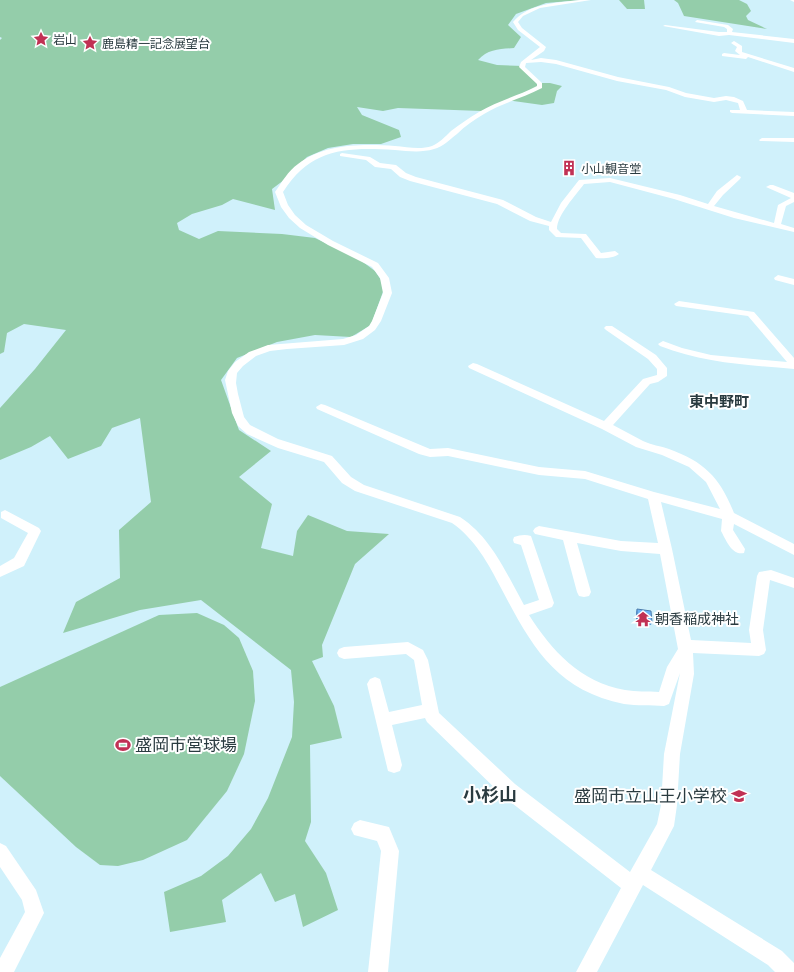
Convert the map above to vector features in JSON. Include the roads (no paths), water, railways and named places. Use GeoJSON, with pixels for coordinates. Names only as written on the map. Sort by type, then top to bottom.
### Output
{"type":"FeatureCollection","features":[{"type":"Feature","properties":{"kind":"street"},"geometry":{"type":"LineString","coordinates":[[589,0],[549,5],[535,9],[519,16],[515,22],[516,26],[543,47],[542,50],[523,63],[522,67],[540,84],[540,87],[533,91],[506,100],[479,113],[438,146],[414,150],[354,147],[329,151],[312,158],[283,183],[279,192],[284,207],[307,230],[378,267],[387,284],[388,294],[381,313],[373,328],[358,338],[329,343],[263,349],[242,360],[235,368],[231,376],[231,390],[239,418],[245,428],[287,447],[327,458],[335,465],[343,478],[351,483],[370,491],[456,520],[464,525],[489,554],[531,632],[543,648],[570,676],[605,692],[625,697],[664,699],[674,667],[686,648]]}},
{"type":"Feature","properties":{"kind":"street"},"geometry":{"type":"LineString","coordinates":[[697,21],[726,26],[730,29],[729,33]]}},
{"type":"Feature","properties":{"kind":"street"},"geometry":{"type":"LineString","coordinates":[[665,26],[720,34],[729,33],[794,41]]}},
{"type":"Feature","properties":{"kind":"street"},"geometry":{"type":"LineString","coordinates":[[734,43],[740,47],[738,52],[794,70]]}},
{"type":"Feature","properties":{"kind":"street"},"geometry":{"type":"LineString","coordinates":[[724,55],[757,58]]}},
{"type":"Feature","properties":{"kind":"street"},"geometry":{"type":"LineString","coordinates":[[526,62],[541,60],[556,62],[617,79],[667,88],[685,94],[714,100],[726,98],[734,99],[741,102],[744,111]]}},
{"type":"Feature","properties":{"kind":"street"},"geometry":{"type":"LineString","coordinates":[[732,110],[794,114]]}},
{"type":"Feature","properties":{"kind":"street"},"geometry":{"type":"LineString","coordinates":[[762,140],[794,140]]}},
{"type":"Feature","properties":{"kind":"street"},"geometry":{"type":"LineString","coordinates":[[312,158],[349,155],[368,158],[378,165],[393,167],[403,175],[438,184],[451,190],[500,202],[533,219],[553,225]]}},
{"type":"Feature","properties":{"kind":"street"},"geometry":{"type":"LineString","coordinates":[[710,207],[720,193],[737,177]]}},
{"type":"Feature","properties":{"kind":"street"},"geometry":{"type":"LineString","coordinates":[[615,254],[600,256],[582,236],[559,235],[553,230],[553,225],[564,205],[582,182],[590,180],[610,180],[677,197],[737,216],[794,230]]}},
{"type":"Feature","properties":{"kind":"street"},"geometry":{"type":"LineString","coordinates":[[770,187],[794,198]]}},
{"type":"Feature","properties":{"kind":"street"},"geometry":{"type":"LineString","coordinates":[[777,226],[782,205],[794,198]]}},
{"type":"Feature","properties":{"kind":"street"},"geometry":{"type":"LineString","coordinates":[[778,278],[794,282]]}},
{"type":"Feature","properties":{"kind":"street"},"geometry":{"type":"LineString","coordinates":[[679,304],[751,314],[794,365]]}},
{"type":"Feature","properties":{"kind":"street"},"geometry":{"type":"LineString","coordinates":[[606,426],[647,381],[654,380],[662,376],[662,368],[652,357],[609,328]]}},
{"type":"Feature","properties":{"kind":"street"},"geometry":{"type":"LineString","coordinates":[[663,344],[682,352],[727,360],[794,365]]}},
{"type":"Feature","properties":{"kind":"street"},"geometry":{"type":"LineString","coordinates":[[473,366],[606,426],[640,444],[666,452],[693,464],[710,479],[723,501],[729,516],[727,531],[739,550]]}},
{"type":"Feature","properties":{"kind":"street"},"geometry":{"type":"LineString","coordinates":[[321,408],[419,450],[430,453],[448,452],[539,471],[585,475],[653,496],[729,516],[794,550]]}},
{"type":"Feature","properties":{"kind":"street"},"geometry":{"type":"LineString","coordinates":[[586,972],[664,826],[667,816],[672,754],[687,674],[686,648],[666,549],[653,496]]}},
{"type":"Feature","properties":{"kind":"street"},"geometry":{"type":"LineString","coordinates":[[0,572],[19,562],[35,531],[5,515]]}},
{"type":"Feature","properties":{"kind":"street"},"geometry":{"type":"LineString","coordinates":[[540,531],[621,546],[666,549]]}},
{"type":"Feature","properties":{"kind":"street"},"geometry":{"type":"LineString","coordinates":[[569,536],[584,592]]}},
{"type":"Feature","properties":{"kind":"street"},"geometry":{"type":"LineString","coordinates":[[519,540],[526,539],[547,603],[520,612]]}},
{"type":"Feature","properties":{"kind":"street"},"geometry":{"type":"LineString","coordinates":[[686,648],[759,650],[756,630],[764,576],[772,575],[794,583]]}},
{"type":"Feature","properties":{"kind":"street"},"geometry":{"type":"LineString","coordinates":[[344,653],[408,648],[414,650],[421,660],[432,716],[508,790],[637,879],[775,958],[789,972]]}},
{"type":"Feature","properties":{"kind":"street"},"geometry":{"type":"LineString","coordinates":[[375,684],[394,765]]}},
{"type":"Feature","properties":{"kind":"street"},"geometry":{"type":"LineString","coordinates":[[383,720],[430,710]]}},
{"type":"Feature","properties":{"kind":"street"},"geometry":{"type":"LineString","coordinates":[[360,829],[383,833],[390,851],[378,972]]}},
{"type":"Feature","properties":{"kind":"street"},"geometry":{"type":"LineString","coordinates":[[0,852],[30,896],[34,913],[2,972]]}},
{"type":"Feature","properties":{"kind":"place","name":"岩山"},"geometry":{"type":"Point","coordinates":[41,39]}},
{"type":"Feature","properties":{"kind":"place","name":"鹿島精一記念展望台"},"geometry":{"type":"Point","coordinates":[90,43]}},
{"type":"Feature","properties":{"kind":"place","name":"小山観音堂"},"geometry":{"type":"Point","coordinates":[569,168]}},
{"type":"Feature","properties":{"kind":"place","name":"朝香稲成神社"},"geometry":{"type":"Point","coordinates":[643,619]}},
{"type":"Feature","properties":{"kind":"place","name":"盛岡市営球場"},"geometry":{"type":"Point","coordinates":[123,745]}},
{"type":"Feature","properties":{"kind":"place","name":"盛岡市立山王小学校"},"geometry":{"type":"Point","coordinates":[739,796]}},
{"type":"Feature","properties":{"kind":"district","name":"東中野町"},"geometry":{"type":"Point","coordinates":[719,401]}},
{"type":"Feature","properties":{"kind":"district","name":"小杉山"},"geometry":{"type":"Point","coordinates":[490,794]}}]}
